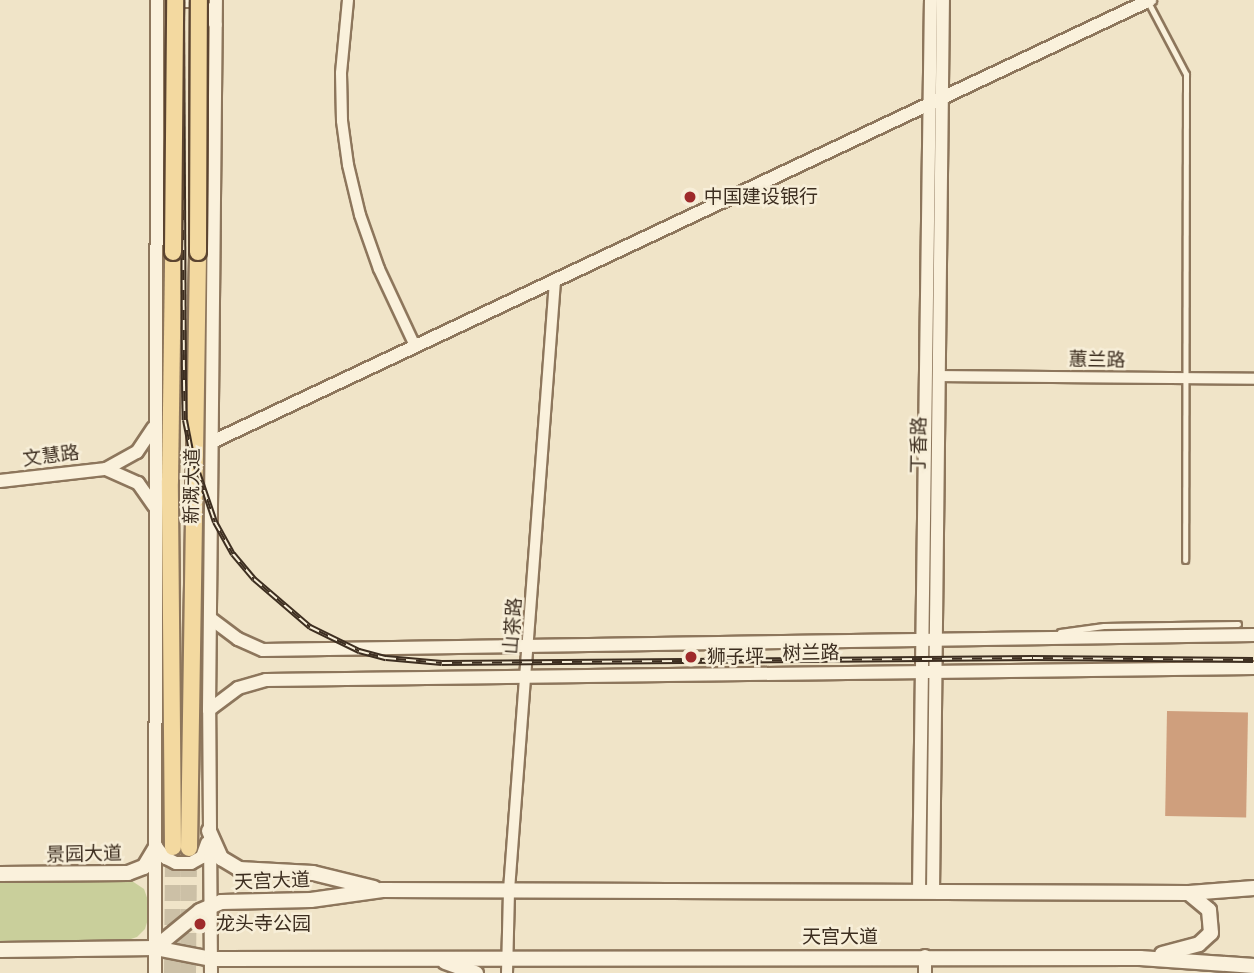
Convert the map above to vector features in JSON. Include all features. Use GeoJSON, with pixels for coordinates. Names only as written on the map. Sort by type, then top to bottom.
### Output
{"type":"FeatureCollection","features":[{"type":"Feature","properties":{"kind":"main road","name":"新溉大道"},"geometry":{"type":"LineString","coordinates":[[173,847],[170,481],[175,0]]}},
{"type":"Feature","properties":{"kind":"main road","name":"新溉大道"},"geometry":{"type":"LineString","coordinates":[[189,848],[199,0]]}},
{"type":"Feature","properties":{"kind":"main road"},"geometry":{"type":"LineString","coordinates":[[209,831],[221,858],[240,869],[313,873],[382,890]]}},
{"type":"Feature","properties":{"kind":"main road","name":"景园大道"},"geometry":{"type":"LineString","coordinates":[[0,874],[138,872],[150,860],[156,847]]}},
{"type":"Feature","properties":{"kind":"main road","name":"天宫大道"},"geometry":{"type":"LineString","coordinates":[[155,948],[210,906],[232,900],[311,900],[382,890],[1189,892],[1254,888]]}},
{"type":"Feature","properties":{"kind":"main road"},"geometry":{"type":"LineString","coordinates":[[1140,958],[1191,947],[1211,933],[1209,910],[1189,892]]}},
{"type":"Feature","properties":{"kind":"main road","name":"天宫大道"},"geometry":{"type":"LineString","coordinates":[[155,948],[211,966],[430,957],[925,956],[1140,958],[1254,966]]}},
{"type":"Feature","properties":{"kind":"main road"},"geometry":{"type":"LineString","coordinates":[[0,950],[155,948]]}},
{"type":"Feature","properties":{"kind":"main road"},"geometry":{"type":"LineString","coordinates":[[430,957],[476,973]]}},
{"type":"Feature","properties":{"kind":"street","name":"新溉大道"},"geometry":{"type":"LineString","coordinates":[[155,973],[154,426],[157,0]]}},
{"type":"Feature","properties":{"kind":"street","name":"新溉大道"},"geometry":{"type":"LineString","coordinates":[[211,966],[209,709],[214,441],[216,0]]}},
{"type":"Feature","properties":{"kind":"street"},"geometry":{"type":"LineString","coordinates":[[348,0],[341,73],[342,121],[348,165],[360,215],[379,269],[415,346]]}},
{"type":"Feature","properties":{"kind":"street","name":"丁香路"},"geometry":{"type":"LineString","coordinates":[[926,891],[931,0]]}},
{"type":"Feature","properties":{"kind":"street","name":"丁香路"},"geometry":{"type":"LineString","coordinates":[[929,641],[939,376],[943,0]]}},
{"type":"Feature","properties":{"kind":"street"},"geometry":{"type":"LineString","coordinates":[[214,441],[1149,0]]}},
{"type":"Feature","properties":{"kind":"street"},"geometry":{"type":"LineString","coordinates":[[157,28],[163,11],[176,1],[194,1],[207,9],[216,25]]}},
{"type":"Feature","properties":{"kind":"street","name":"山茶路"},"geometry":{"type":"LineString","coordinates":[[507,973],[509,890],[555,281]]}},
{"type":"Feature","properties":{"kind":"street","name":"蕙兰路"},"geometry":{"type":"LineString","coordinates":[[939,376],[1254,379]]}},
{"type":"Feature","properties":{"kind":"street"},"geometry":{"type":"LineString","coordinates":[[106,469],[138,452],[154,426]]}},
{"type":"Feature","properties":{"kind":"street"},"geometry":{"type":"LineString","coordinates":[[106,469],[138,484],[154,507]]}},
{"type":"Feature","properties":{"kind":"street","name":"文慧路"},"geometry":{"type":"LineString","coordinates":[[0,481],[106,469]]}},
{"type":"Feature","properties":{"kind":"street"},"geometry":{"type":"LineString","coordinates":[[210,618],[238,639],[263,650],[1254,635]]}},
{"type":"Feature","properties":{"kind":"street","name":"树兰路"},"geometry":{"type":"LineString","coordinates":[[209,709],[238,688],[266,680],[1254,668]]}},
{"type":"Feature","properties":{"kind":"street"},"geometry":{"type":"LineString","coordinates":[[156,847],[166,858],[177,863],[191,863],[202,858],[209,831]]}},
{"type":"Feature","properties":{"kind":"street"},"geometry":{"type":"LineString","coordinates":[[925,956],[925,973]]}},
{"type":"Feature","properties":{"kind":"lane"},"geometry":{"type":"LineString","coordinates":[[1149,0],[1186,74],[1185,560]]}},
{"type":"Feature","properties":{"kind":"lane"},"geometry":{"type":"LineString","coordinates":[[1023,637],[1104,626],[1238,624]]}},
{"type":"Feature","properties":{"kind":"green space"},"geometry":{"type":"Polygon","coordinates":[[[129,879],[144,889],[151,909],[145,929],[137,937],[128,940],[0,941],[0,880],[129,879]]]}},
{"type":"Feature","properties":{"kind":"building"},"geometry":{"type":"Polygon","coordinates":[[[1167,711],[1248,712],[1246,817],[1165,816],[1167,711]]]}},
{"type":"Feature","properties":{"kind":"tunnel"},"geometry":{"type":"LineString","coordinates":[[172,973],[173,849]]}},
{"type":"Feature","properties":{"kind":"tunnel"},"geometry":{"type":"LineString","coordinates":[[188,973],[189,849]]}},
{"type":"Feature","properties":{"kind":"railway"},"geometry":{"type":"LineString","coordinates":[[182,0],[184,381],[185,420],[191,452],[215,522],[233,554],[254,579],[310,627],[359,651],[386,658],[442,663],[1033,658],[1253,660]]}},
{"type":"Feature","properties":{"kind":"place","name":"中国建设银行"},"geometry":{"type":"Point","coordinates":[690,197]}},
{"type":"Feature","properties":{"kind":"place","name":"狮子坪"},"geometry":{"type":"Point","coordinates":[691,657]}},
{"type":"Feature","properties":{"kind":"place","name":"龙头寺公园"},"geometry":{"type":"Point","coordinates":[200,924]}}]}
